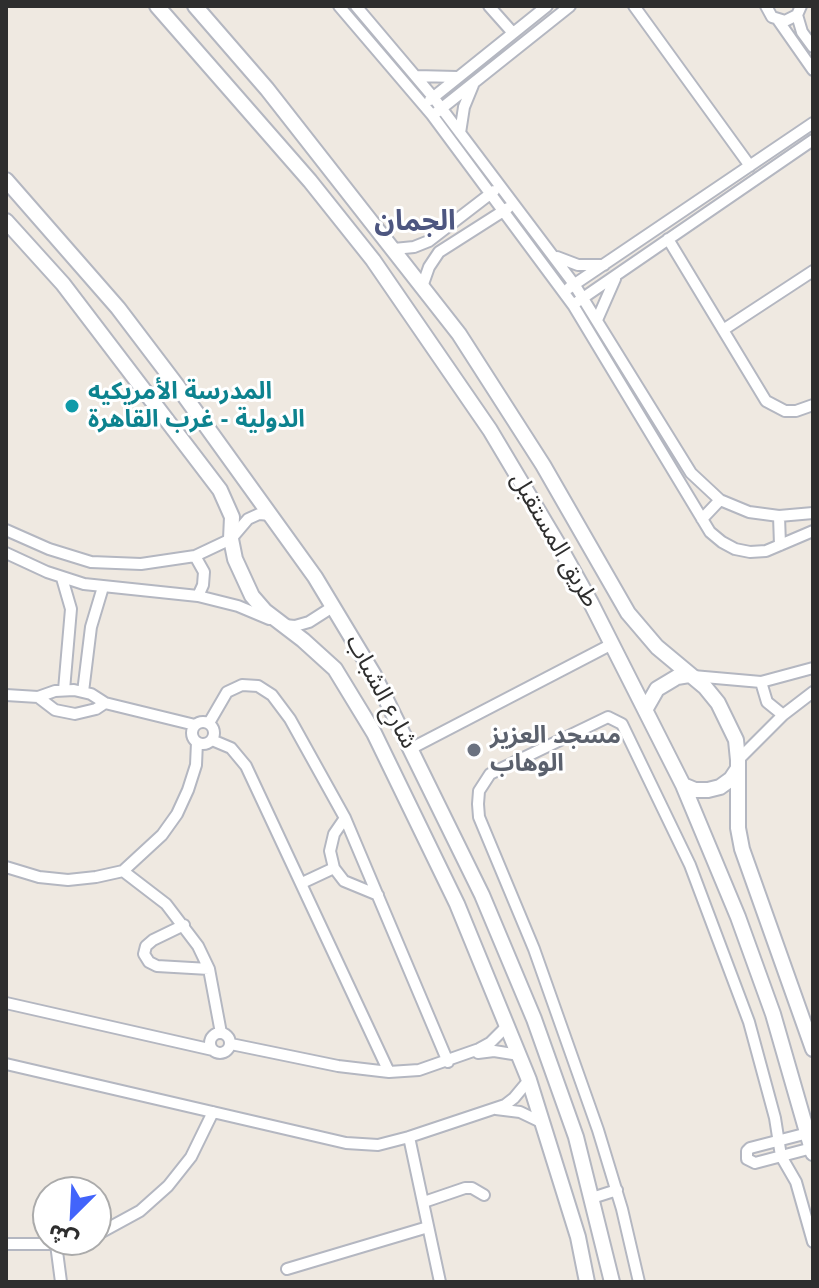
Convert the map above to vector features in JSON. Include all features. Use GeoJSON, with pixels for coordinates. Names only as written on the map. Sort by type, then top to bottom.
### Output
{"type":"FeatureCollection","features":[{"type":"Feature","properties":{"kind":"main road","name":"طريق المستقبل"},"geometry":{"type":"LineString","coordinates":[[157,6],[310,181],[373,260],[459,384],[564,556],[683,785],[738,917],[773,1014],[811,1145]]}},
{"type":"Feature","properties":{"kind":"main road","name":"طريق المستقبل"},"geometry":{"type":"LineString","coordinates":[[195,6],[267,89],[423,284],[459,334],[520,428],[628,613],[657,647],[705,687],[718,703],[736,740],[737,810],[742,849],[813,1049]]}},
{"type":"Feature","properties":{"kind":"main road"},"geometry":{"type":"LineString","coordinates":[[210,66],[221,70],[226,68],[233,62],[236,53]]}},
{"type":"Feature","properties":{"kind":"main road"},"geometry":{"type":"LineString","coordinates":[[246,107],[253,93],[267,89]]}},
{"type":"Feature","properties":{"kind":"main road","name":"شارع الشباب"},"geometry":{"type":"LineString","coordinates":[[6,180],[77,258],[178,387],[334,606],[412,748],[498,930],[566,1107],[612,1282]]}},
{"type":"Feature","properties":{"kind":"main road","name":"شارع الشباب"},"geometry":{"type":"LineString","coordinates":[[6,221],[55,274],[220,490],[232,517],[231,539],[239,569],[252,596],[281,625],[321,654],[349,688],[395,772],[474,943],[529,1080],[578,1237],[587,1282]]}},
{"type":"Feature","properties":{"kind":"main road"},"geometry":{"type":"LineString","coordinates":[[55,274],[68,269],[77,258]]}},
{"type":"Feature","properties":{"kind":"main road"},"geometry":{"type":"LineString","coordinates":[[77,302],[86,289],[99,285]]}},
{"type":"Feature","properties":{"kind":"main road"},"geometry":{"type":"LineString","coordinates":[[507,460],[519,447],[520,428]]}},
{"type":"Feature","properties":{"kind":"main road"},"geometry":{"type":"LineString","coordinates":[[645,710],[657,689],[666,682],[689,675]]}},
{"type":"Feature","properties":{"kind":"main road"},"geometry":{"type":"LineString","coordinates":[[683,785],[695,790],[720,787],[731,779],[738,764]]}},
{"type":"Feature","properties":{"kind":"main road"},"geometry":{"type":"LineString","coordinates":[[457,904],[472,906],[479,902],[482,895]]}},
{"type":"Feature","properties":{"kind":"main road"},"geometry":{"type":"LineString","coordinates":[[474,943],[481,933],[498,930]]}},
{"type":"Feature","properties":{"kind":"main road"},"geometry":{"type":"LineString","coordinates":[[789,1069],[797,1057],[813,1056]]}},
{"type":"Feature","properties":{"kind":"street"},"geometry":{"type":"LineString","coordinates":[[339,6],[424,105],[437,112],[460,133],[502,185],[574,284],[680,458],[705,488],[720,500],[749,512],[779,516],[813,513]]}},
{"type":"Feature","properties":{"kind":"street"},"geometry":{"type":"LineString","coordinates":[[356,6],[433,97],[437,112],[491,193],[573,305],[710,532],[735,549],[750,552],[766,551],[813,531]]}},
{"type":"Feature","properties":{"kind":"street"},"geometry":{"type":"LineString","coordinates":[[489,6],[513,33]]}},
{"type":"Feature","properties":{"kind":"street"},"geometry":{"type":"LineString","coordinates":[[424,105],[547,6]]}},
{"type":"Feature","properties":{"kind":"street"},"geometry":{"type":"LineString","coordinates":[[634,6],[750,166]]}},
{"type":"Feature","properties":{"kind":"street"},"geometry":{"type":"LineString","coordinates":[[766,6],[772,17],[785,21],[799,10]]}},
{"type":"Feature","properties":{"kind":"street"},"geometry":{"type":"LineString","coordinates":[[437,112],[568,7]]}},
{"type":"Feature","properties":{"kind":"street"},"geometry":{"type":"LineString","coordinates":[[799,10],[802,32],[813,47]]}},
{"type":"Feature","properties":{"kind":"street"},"geometry":{"type":"LineString","coordinates":[[778,20],[813,70]]}},
{"type":"Feature","properties":{"kind":"street"},"geometry":{"type":"LineString","coordinates":[[416,76],[459,77]]}},
{"type":"Feature","properties":{"kind":"street"},"geometry":{"type":"LineString","coordinates":[[460,133],[464,107],[473,83]]}},
{"type":"Feature","properties":{"kind":"street"},"geometry":{"type":"LineString","coordinates":[[563,292],[812,123]]}},
{"type":"Feature","properties":{"kind":"street"},"geometry":{"type":"LineString","coordinates":[[573,305],[813,140]]}},
{"type":"Feature","properties":{"kind":"street"},"geometry":{"type":"LineString","coordinates":[[394,249],[414,247],[429,241],[502,185]]}},
{"type":"Feature","properties":{"kind":"street"},"geometry":{"type":"LineString","coordinates":[[701,199],[709,211]]}},
{"type":"Feature","properties":{"kind":"street"},"geometry":{"type":"LineString","coordinates":[[423,284],[439,252],[515,204]]}},
{"type":"Feature","properties":{"kind":"street"},"geometry":{"type":"LineString","coordinates":[[668,239],[766,401],[785,411],[813,405]]}},
{"type":"Feature","properties":{"kind":"street"},"geometry":{"type":"LineString","coordinates":[[553,255],[578,265],[606,264]]}},
{"type":"Feature","properties":{"kind":"street"},"geometry":{"type":"LineString","coordinates":[[723,330],[813,271]]}},
{"type":"Feature","properties":{"kind":"street"},"geometry":{"type":"LineString","coordinates":[[597,320],[618,274]]}},
{"type":"Feature","properties":{"kind":"street"},"geometry":{"type":"LineString","coordinates":[[702,519],[720,500]]}},
{"type":"Feature","properties":{"kind":"street"},"geometry":{"type":"LineString","coordinates":[[6,530],[49,549],[91,562],[141,564],[195,556],[231,539],[248,519],[259,514],[271,515]]}},
{"type":"Feature","properties":{"kind":"street"},"geometry":{"type":"LineString","coordinates":[[779,516],[780,545]]}},
{"type":"Feature","properties":{"kind":"street"},"geometry":{"type":"LineString","coordinates":[[6,553],[62,578],[103,587],[198,596],[238,606],[281,625],[295,626],[309,622],[334,606]]}},
{"type":"Feature","properties":{"kind":"street"},"geometry":{"type":"LineString","coordinates":[[195,556],[204,572],[198,596]]}},
{"type":"Feature","properties":{"kind":"street"},"geometry":{"type":"LineString","coordinates":[[62,578],[70,597],[70,637],[64,690]]}},
{"type":"Feature","properties":{"kind":"street"},"geometry":{"type":"LineString","coordinates":[[83,692],[89,640],[103,587]]}},
{"type":"Feature","properties":{"kind":"street"},"geometry":{"type":"LineString","coordinates":[[70,637],[89,640]]}},
{"type":"Feature","properties":{"kind":"street"},"geometry":{"type":"LineString","coordinates":[[412,748],[612,644]]}},
{"type":"Feature","properties":{"kind":"street"},"geometry":{"type":"LineString","coordinates":[[689,675],[761,682],[813,668]]}},
{"type":"Feature","properties":{"kind":"street"},"geometry":{"type":"LineString","coordinates":[[761,682],[767,702],[783,715]]}},
{"type":"Feature","properties":{"kind":"street"},"geometry":{"type":"LineString","coordinates":[[209,723],[227,692],[242,685],[258,686],[272,695],[290,719],[345,818],[448,1062]]}},
{"type":"Feature","properties":{"kind":"street"},"geometry":{"type":"LineString","coordinates":[[6,695],[38,697],[64,690],[83,692],[105,703],[195,725],[209,723]]}},
{"type":"Feature","properties":{"kind":"street"},"geometry":{"type":"LineString","coordinates":[[738,764],[783,715],[813,692]]}},
{"type":"Feature","properties":{"kind":"street"},"geometry":{"type":"LineString","coordinates":[[38,697],[55,710],[75,714],[96,709],[105,703]]}},
{"type":"Feature","properties":{"kind":"street"},"geometry":{"type":"LineString","coordinates":[[639,1282],[617,1190],[544,977],[479,817],[478,804],[479,791],[490,774],[608,717],[622,724],[690,865],[749,1022],[775,1118],[781,1156],[796,1182],[813,1242]]}},
{"type":"Feature","properties":{"kind":"street"},"geometry":{"type":"LineString","coordinates":[[209,723],[214,731],[212,740]]}},
{"type":"Feature","properties":{"kind":"street"},"geometry":{"type":"LineString","coordinates":[[6,867],[39,877],[68,880],[123,871],[162,835],[177,814],[196,765],[197,742],[192,734],[195,725]]}},
{"type":"Feature","properties":{"kind":"street"},"geometry":{"type":"LineString","coordinates":[[197,742],[221,742],[231,748],[246,766],[389,1072]]}},
{"type":"Feature","properties":{"kind":"street"},"geometry":{"type":"LineString","coordinates":[[345,818],[334,834],[330,851],[334,868],[344,881],[378,895]]}},
{"type":"Feature","properties":{"kind":"street"},"geometry":{"type":"LineString","coordinates":[[302,883],[334,868]]}},
{"type":"Feature","properties":{"kind":"street"},"geometry":{"type":"LineString","coordinates":[[123,871],[166,904],[184,925],[209,969],[221,1033]]}},
{"type":"Feature","properties":{"kind":"street"},"geometry":{"type":"LineString","coordinates":[[184,925],[146,946],[144,954],[149,962],[157,966],[209,969]]}},
{"type":"Feature","properties":{"kind":"street"},"geometry":{"type":"LineString","coordinates":[[6,1003],[224,1053],[231,1044]]}},
{"type":"Feature","properties":{"kind":"street"},"geometry":{"type":"LineString","coordinates":[[231,1044],[338,1066],[389,1072],[419,1070],[469,1054],[490,1043],[507,1026]]}},
{"type":"Feature","properties":{"kind":"street"},"geometry":{"type":"LineString","coordinates":[[213,1050],[210,1041],[221,1033],[228,1036],[231,1044]]}},
{"type":"Feature","properties":{"kind":"street"},"geometry":{"type":"LineString","coordinates":[[469,1054],[494,1051],[519,1055]]}},
{"type":"Feature","properties":{"kind":"street"},"geometry":{"type":"LineString","coordinates":[[6,1064],[346,1143],[378,1145],[494,1109],[514,1098],[529,1080]]}},
{"type":"Feature","properties":{"kind":"street"},"geometry":{"type":"LineString","coordinates":[[494,1109],[520,1112],[543,1123]]}},
{"type":"Feature","properties":{"kind":"street"},"geometry":{"type":"LineString","coordinates":[[112,1226],[140,1211],[168,1186],[197,1147],[213,1112]]}},
{"type":"Feature","properties":{"kind":"street"},"geometry":{"type":"LineString","coordinates":[[409,1137],[440,1282]]}},
{"type":"Feature","properties":{"kind":"street"},"geometry":{"type":"LineString","coordinates":[[778,1141],[811,1145],[755,1163],[746,1155],[750,1148],[778,1141]]}},
{"type":"Feature","properties":{"kind":"street"},"geometry":{"type":"LineString","coordinates":[[424,1202],[465,1188],[472,1188],[484,1195]]}},
{"type":"Feature","properties":{"kind":"street"},"geometry":{"type":"LineString","coordinates":[[592,1198],[617,1190]]}},
{"type":"Feature","properties":{"kind":"street"},"geometry":{"type":"LineString","coordinates":[[287,1269],[428,1227]]}},
{"type":"Feature","properties":{"kind":"street"},"geometry":{"type":"LineString","coordinates":[[6,1244],[32,1244]]}},
{"type":"Feature","properties":{"kind":"street"},"geometry":{"type":"LineString","coordinates":[[58,1256],[61,1282]]}},
{"type":"Feature","properties":{"kind":"place","name":"المدرسة الأمريكيه الدولية - غرب القاهرة"},"geometry":{"type":"Point","coordinates":[72,406]}},
{"type":"Feature","properties":{"kind":"place","name":"مسجد العزيز الوهاب"},"geometry":{"type":"Point","coordinates":[474,750]}},
{"type":"Feature","properties":{"kind":"district","name":"الجمان"},"geometry":{"type":"Point","coordinates":[415,222]}}]}
